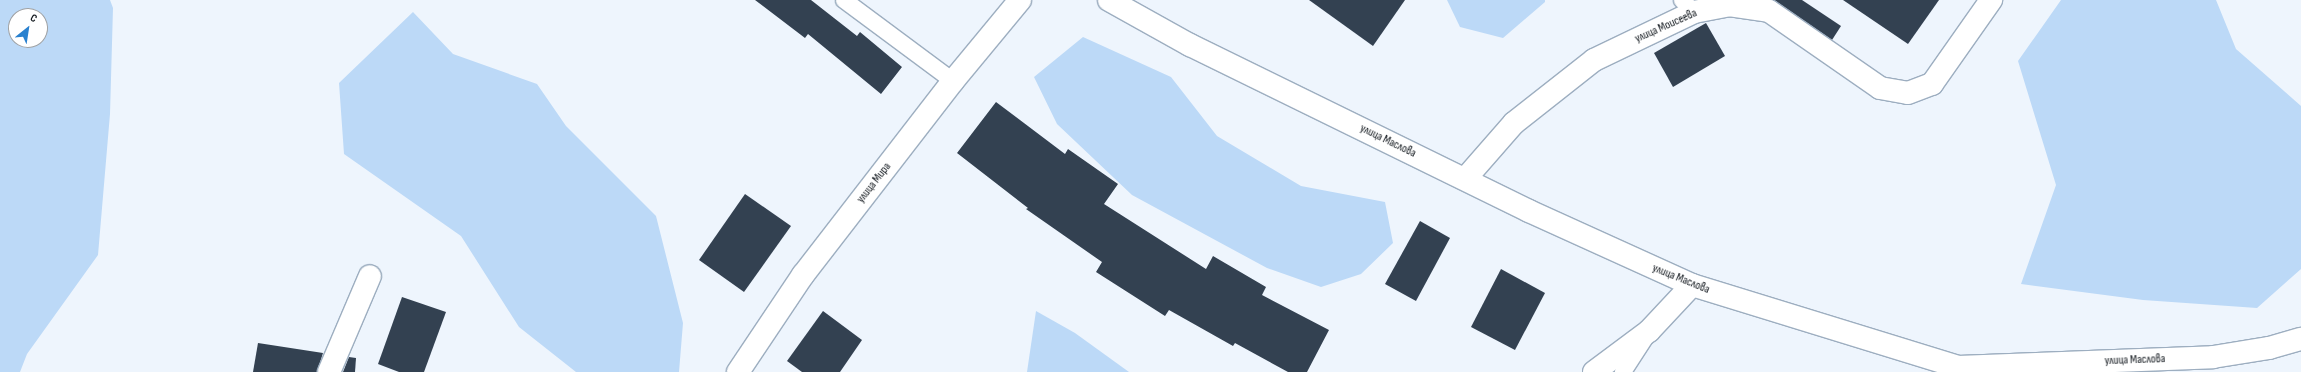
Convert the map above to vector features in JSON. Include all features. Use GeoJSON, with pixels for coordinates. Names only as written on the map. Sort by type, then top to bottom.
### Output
{"type":"FeatureCollection","features":[{"type":"Feature","properties":{"kind":"street","name":"улица Мира"},"geometry":{"type":"LineString","coordinates":[[738,372],[803,275],[953,81],[1020,0]]}},
{"type":"Feature","properties":{"kind":"street","name":"улица Маслова"},"geometry":{"type":"LineString","coordinates":[[1109,0],[1190,45],[1529,211],[1692,285],[1959,369],[2213,357],[2269,348],[2301,339]]}},
{"type":"Feature","properties":{"kind":"street","name":"улица Моисеева"},"geometry":{"type":"LineString","coordinates":[[1465,179],[1514,123],[1594,60],[1688,6],[1729,5],[1769,11],[1880,88],[1908,93],[1932,84],[1991,0]]}},
{"type":"Feature","properties":{"kind":"street"},"geometry":{"type":"LineString","coordinates":[[329,372],[370,276]]}},
{"type":"Feature","properties":{"kind":"street"},"geometry":{"type":"LineString","coordinates":[[1594,372],[1649,331],[1692,285]]}},
{"type":"Feature","properties":{"kind":"lane"},"geometry":{"type":"LineString","coordinates":[[844,0],[953,81]]}},
{"type":"Feature","properties":{"kind":"lane"},"geometry":{"type":"LineString","coordinates":[[1623,372],[1649,331]]}},
{"type":"Feature","properties":{"kind":"shaded area"},"geometry":{"type":"Polygon","coordinates":[[[0,0],[110,0],[113,8],[110,114],[98,255],[27,354],[20,372],[0,372],[0,0]]]}},
{"type":"Feature","properties":{"kind":"shaded area"},"geometry":{"type":"Polygon","coordinates":[[[1447,0],[1545,0],[1545,2],[1503,38],[1460,27],[1447,0]]]}},
{"type":"Feature","properties":{"kind":"shaded area"},"geometry":{"type":"Polygon","coordinates":[[[2061,0],[2216,0],[2236,49],[2301,106],[2301,269],[2257,308],[2143,300],[2021,284],[2056,185],[2018,61],[2061,0]]]}},
{"type":"Feature","properties":{"kind":"shaded area"},"geometry":{"type":"Polygon","coordinates":[[[413,12],[453,54],[537,84],[566,126],[656,216],[683,323],[679,372],[576,372],[519,327],[461,236],[344,154],[339,83],[413,12]]]}},
{"type":"Feature","properties":{"kind":"shaded area"},"geometry":{"type":"Polygon","coordinates":[[[1083,37],[1171,77],[1217,136],[1301,186],[1385,202],[1393,243],[1361,274],[1321,287],[1267,268],[1132,195],[1057,124],[1034,77],[1083,37]]]}},
{"type":"Feature","properties":{"kind":"shaded area"},"geometry":{"type":"Polygon","coordinates":[[[1036,311],[1075,333],[1129,372],[1027,372],[1036,311]]]}},
{"type":"Feature","properties":{"kind":"building"},"geometry":{"type":"Polygon","coordinates":[[[755,0],[811,0],[857,36],[860,32],[902,67],[881,94],[808,34],[805,38],[755,0]]]}},
{"type":"Feature","properties":{"kind":"building"},"geometry":{"type":"Polygon","coordinates":[[[1309,0],[1405,0],[1373,46],[1309,0]]]}},
{"type":"Feature","properties":{"kind":"building"},"geometry":{"type":"Polygon","coordinates":[[[1774,0],[1802,0],[1841,26],[1832,40],[1774,0]]]}},
{"type":"Feature","properties":{"kind":"building"},"geometry":{"type":"Polygon","coordinates":[[[1843,0],[1939,0],[1908,44],[1843,0]]]}},
{"type":"Feature","properties":{"kind":"building"},"geometry":{"type":"Polygon","coordinates":[[[1706,23],[1725,56],[1673,87],[1654,53],[1706,23]]]}},
{"type":"Feature","properties":{"kind":"building"},"geometry":{"type":"Polygon","coordinates":[[[996,102],[1065,154],[1068,149],[1118,184],[1104,204],[1206,269],[1213,256],[1266,287],[1262,295],[1329,330],[1307,372],[1288,372],[1235,343],[1233,346],[1169,310],[1165,316],[1096,272],[1102,262],[1026,209],[1028,208],[957,153],[996,102]]]}},
{"type":"Feature","properties":{"kind":"building"},"geometry":{"type":"Polygon","coordinates":[[[745,194],[791,226],[744,292],[699,260],[745,194]]]}},
{"type":"Feature","properties":{"kind":"building"},"geometry":{"type":"Polygon","coordinates":[[[1420,221],[1450,238],[1416,301],[1385,284],[1420,221]]]}},
{"type":"Feature","properties":{"kind":"building"},"geometry":{"type":"Polygon","coordinates":[[[1501,269],[1545,293],[1515,350],[1471,327],[1501,269]]]}},
{"type":"Feature","properties":{"kind":"building"},"geometry":{"type":"Polygon","coordinates":[[[402,297],[446,312],[424,372],[399,372],[378,364],[402,297]]]}},
{"type":"Feature","properties":{"kind":"building"},"geometry":{"type":"Polygon","coordinates":[[[823,311],[862,340],[840,372],[802,372],[787,361],[823,311]]]}},
{"type":"Feature","properties":{"kind":"building"},"geometry":{"type":"Polygon","coordinates":[[[258,343],[323,353],[317,372],[253,372],[258,343]]]}},
{"type":"Feature","properties":{"kind":"building"},"geometry":{"type":"Polygon","coordinates":[[[349,357],[356,358],[355,372],[343,372],[349,357]]]}}]}
